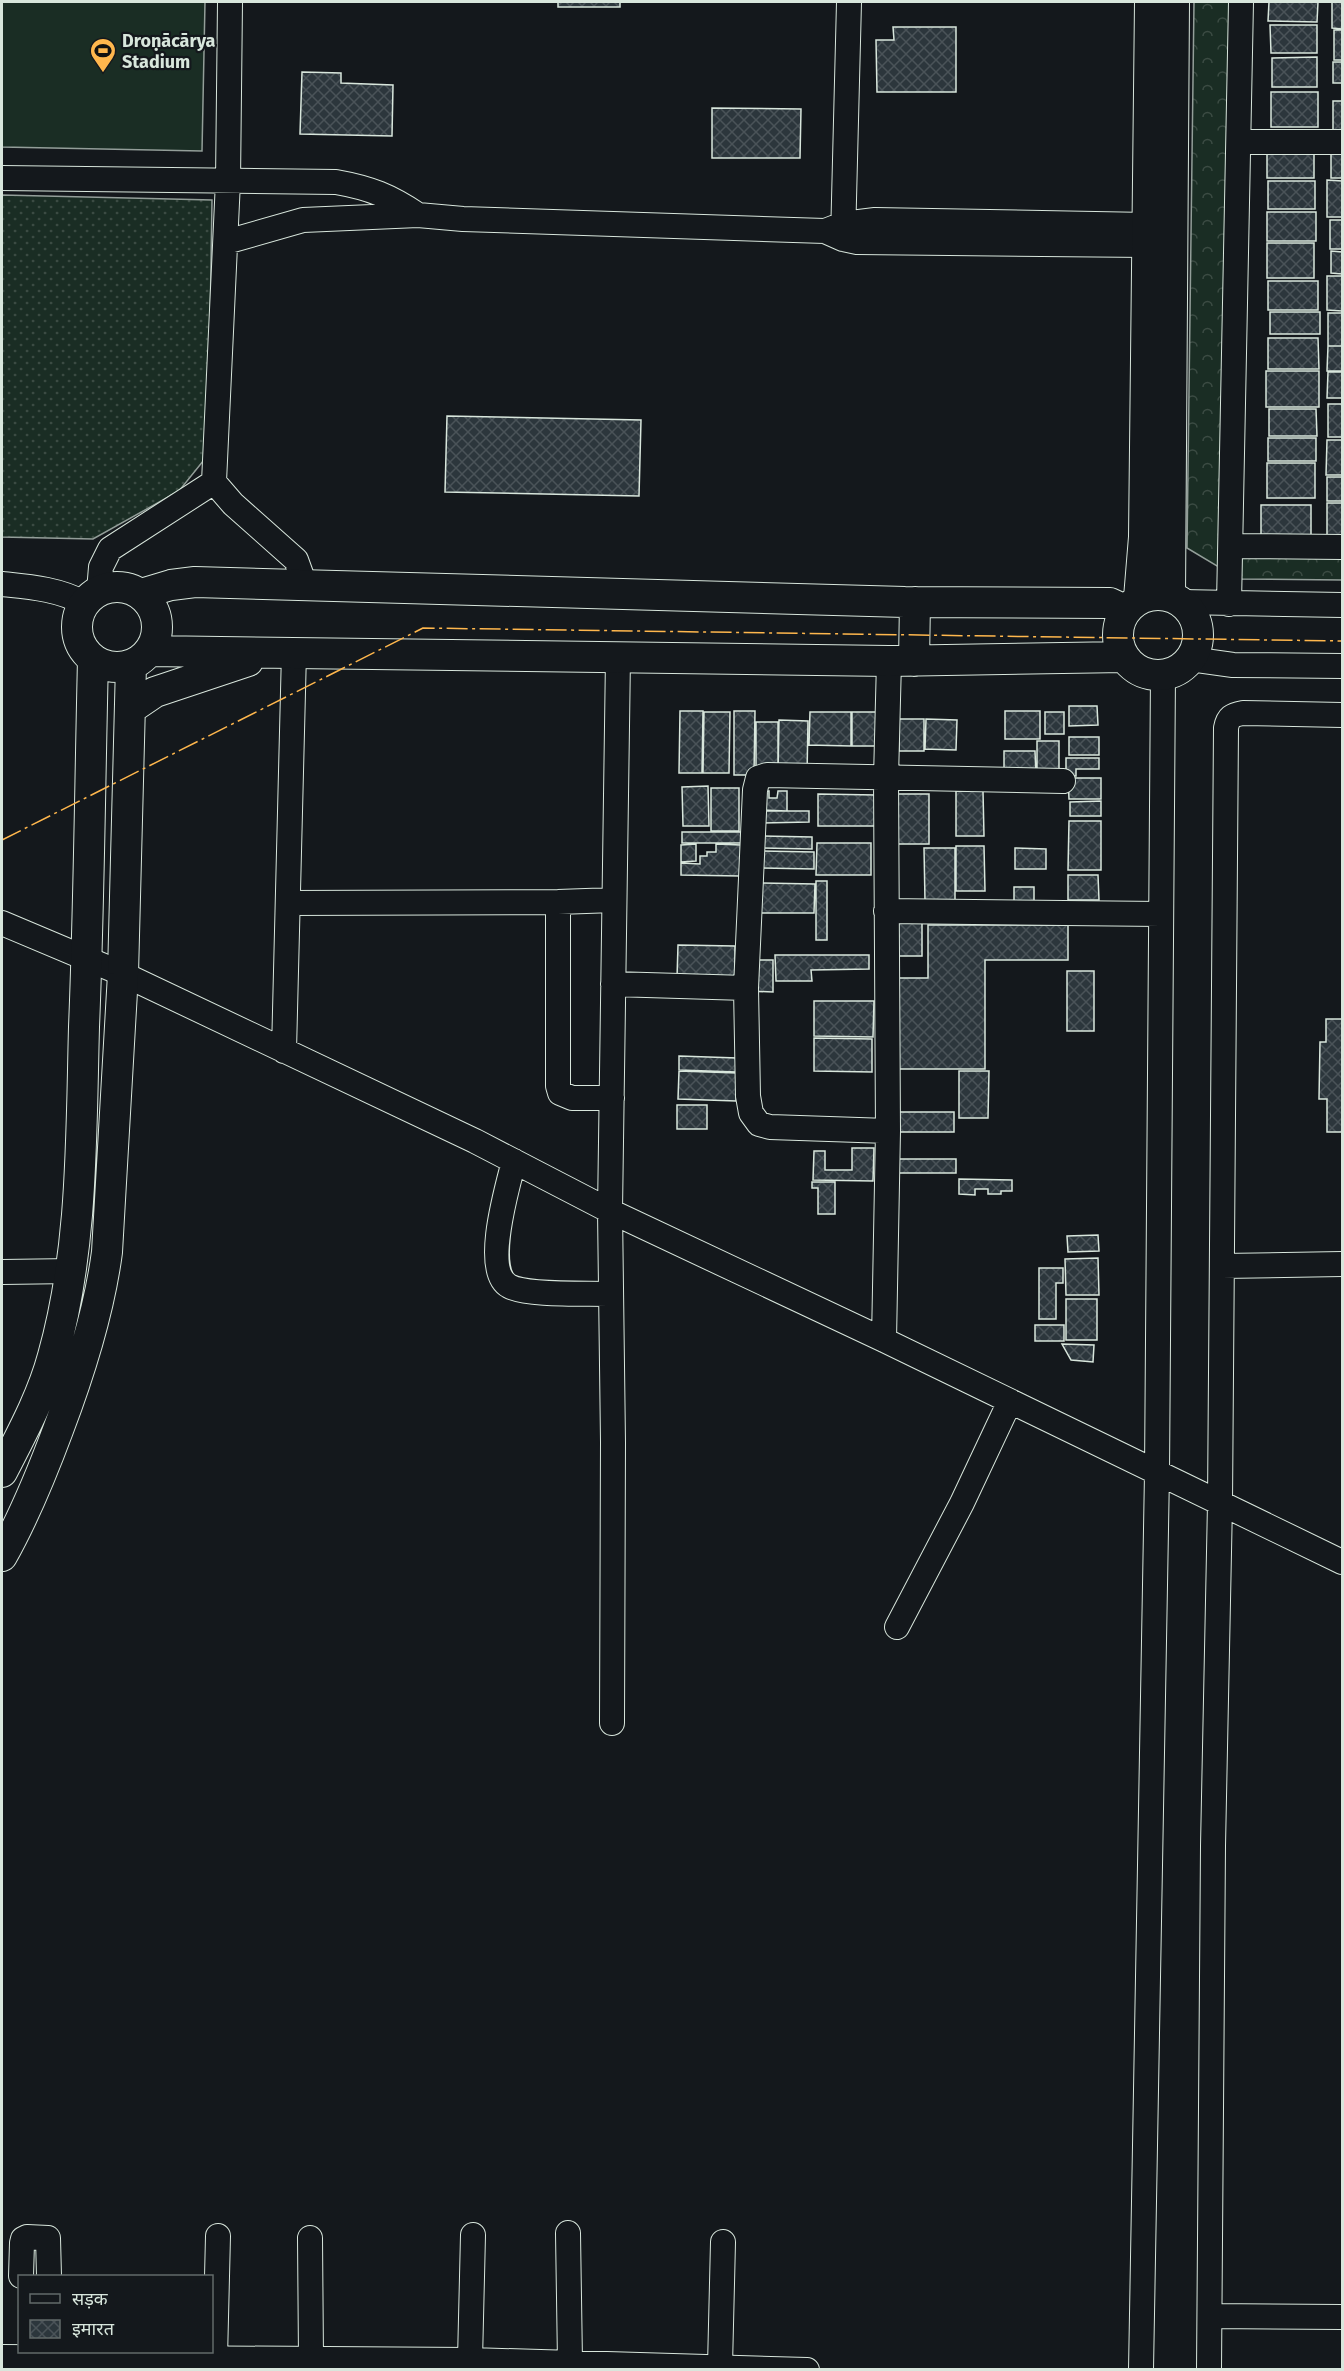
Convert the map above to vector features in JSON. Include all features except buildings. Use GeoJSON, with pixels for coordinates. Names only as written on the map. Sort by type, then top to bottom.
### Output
{"type":"FeatureCollection","features":[{"type":"Feature","properties":{"kind":"main road"},"geometry":{"type":"LineString","coordinates":[[141,594],[171,585],[195,582],[915,602],[1132,604],[1152,595],[1176,599],[1192,612],[1198,629],[1197,645],[1190,659],[1179,669],[1163,674],[1148,674],[1133,667],[1124,657],[1117,640],[1118,625],[1132,604],[1144,537],[1150,2]]}},
{"type":"Feature","properties":{"kind":"main road"},"geometry":{"type":"LineString","coordinates":[[1174,2],[1176,599]]}},
{"type":"Feature","properties":{"kind":"main road"},"geometry":{"type":"LineString","coordinates":[[2,1556],[23,1519],[66,1410],[93,1323],[107,1252],[123,974],[130,709],[140,658],[155,640],[158,627],[156,615],[150,603],[141,594],[120,587],[109,587],[92,597],[79,614],[77,633],[84,650],[93,659],[104,665],[118,668],[140,658],[285,652],[902,661],[1124,657]]}},
{"type":"Feature","properties":{"kind":"main road"},"geometry":{"type":"LineString","coordinates":[[902,661],[915,602]]}},
{"type":"Feature","properties":{"kind":"main road"},"geometry":{"type":"LineString","coordinates":[[130,709],[155,692],[197,676],[285,652]]}},
{"type":"Feature","properties":{"kind":"main road"},"geometry":{"type":"LineString","coordinates":[[2,1472],[27,1424],[53,1359],[69,1292],[78,1218],[87,959],[93,659]]}},
{"type":"Feature","properties":{"kind":"street"},"geometry":{"type":"LineString","coordinates":[[230,2],[228,182],[214,482],[233,504],[296,560],[304,585]]}},
{"type":"Feature","properties":{"kind":"street"},"geometry":{"type":"LineString","coordinates":[[837,231],[849,2]]}},
{"type":"Feature","properties":{"kind":"street"},"geometry":{"type":"LineString","coordinates":[[1229,604],[1241,2]]}},
{"type":"Feature","properties":{"kind":"street"},"geometry":{"type":"LineString","coordinates":[[1239,142],[1342,142]]}},
{"type":"Feature","properties":{"kind":"street"},"geometry":{"type":"LineString","coordinates":[[2,178],[336,182],[392,197],[418,215]]}},
{"type":"Feature","properties":{"kind":"street"},"geometry":{"type":"LineString","coordinates":[[226,242],[303,220],[418,215],[463,219],[837,231],[857,242],[1148,235]]}},
{"type":"Feature","properties":{"kind":"street"},"geometry":{"type":"LineString","coordinates":[[2,584],[44,588],[70,595],[92,597],[101,567],[110,549],[214,482]]}},
{"type":"Feature","properties":{"kind":"street"},"geometry":{"type":"LineString","coordinates":[[1231,546],[1342,547]]}},
{"type":"Feature","properties":{"kind":"street"},"geometry":{"type":"LineString","coordinates":[[1176,599],[1229,604],[1342,605]]}},
{"type":"Feature","properties":{"kind":"street"},"geometry":{"type":"LineString","coordinates":[[284,1051],[288,903],[285,652]]}},
{"type":"Feature","properties":{"kind":"street"},"geometry":{"type":"LineString","coordinates":[[612,1723],[613,1442],[610,1211],[618,657]]}},
{"type":"Feature","properties":{"kind":"street"},"geometry":{"type":"LineString","coordinates":[[1190,659],[1233,665],[1342,666]]}},
{"type":"Feature","properties":{"kind":"street"},"geometry":{"type":"LineString","coordinates":[[884,1340],[888,1131],[886,778],[902,661]]}},
{"type":"Feature","properties":{"kind":"street"},"geometry":{"type":"LineString","coordinates":[[1142,2370],[1157,1473],[1163,674]]}},
{"type":"Feature","properties":{"kind":"street"},"geometry":{"type":"LineString","coordinates":[[1209,2370],[1213,1846],[1220,1503],[1226,728],[1228,719],[1233,715],[1243,713],[1342,715]]}},
{"type":"Feature","properties":{"kind":"street"},"geometry":{"type":"LineString","coordinates":[[888,1131],[770,1127],[759,1124],[751,1113],[748,1096],[746,988],[753,814],[758,778],[767,775],[1063,781]]}},
{"type":"Feature","properties":{"kind":"street"},"geometry":{"type":"LineString","coordinates":[[288,903],[614,900]]}},
{"type":"Feature","properties":{"kind":"street"},"geometry":{"type":"LineString","coordinates":[[558,902],[558,1086],[560,1093],[572,1098],[612,1098]]}},
{"type":"Feature","properties":{"kind":"street"},"geometry":{"type":"LineString","coordinates":[[886,911],[1161,915]]}},
{"type":"Feature","properties":{"kind":"street"},"geometry":{"type":"LineString","coordinates":[[2,923],[123,974],[514,1161],[610,1211],[884,1340],[1342,1562]]}},
{"type":"Feature","properties":{"kind":"street"},"geometry":{"type":"LineString","coordinates":[[613,984],[746,988]]}},
{"type":"Feature","properties":{"kind":"street"},"geometry":{"type":"LineString","coordinates":[[514,1161],[498,1224],[502,1278],[509,1286],[527,1291],[611,1294]]}},
{"type":"Feature","properties":{"kind":"street"},"geometry":{"type":"LineString","coordinates":[[1222,1266],[1342,1264]]}},
{"type":"Feature","properties":{"kind":"street"},"geometry":{"type":"LineString","coordinates":[[2,1272],[72,1270]]}},
{"type":"Feature","properties":{"kind":"street"},"geometry":{"type":"LineString","coordinates":[[897,1627],[962,1503],[1010,1401]]}},
{"type":"Feature","properties":{"kind":"street"},"geometry":{"type":"LineString","coordinates":[[568,2233],[570,2362]]}},
{"type":"Feature","properties":{"kind":"street"},"geometry":{"type":"LineString","coordinates":[[470,2360],[473,2235]]}},
{"type":"Feature","properties":{"kind":"street"},"geometry":{"type":"LineString","coordinates":[[215,2358],[218,2236]]}},
{"type":"Feature","properties":{"kind":"street"},"geometry":{"type":"LineString","coordinates":[[21,2275],[21,2243],[27,2237],[48,2238],[49,2275]]}},
{"type":"Feature","properties":{"kind":"street"},"geometry":{"type":"LineString","coordinates":[[310,2238],[311,2358]]}},
{"type":"Feature","properties":{"kind":"street"},"geometry":{"type":"LineString","coordinates":[[720,2366],[723,2242]]}},
{"type":"Feature","properties":{"kind":"street"},"geometry":{"type":"LineString","coordinates":[[1210,2316],[1342,2317]]}},
{"type":"Feature","properties":{"kind":"street"},"geometry":{"type":"LineString","coordinates":[[16,2359],[470,2360],[807,2370]]}},
{"type":"Feature","properties":{"kind":"green space","name":"Droṇācārya Stadium"},"geometry":{"type":"Polygon","coordinates":[[[2,2],[205,2],[202,151],[2,147],[2,2]]]}},
{"type":"Feature","properties":{"kind":"green space"},"geometry":{"type":"Polygon","coordinates":[[[1194,2],[1232,2],[1229,554],[1342,555],[1342,580],[1233,579],[1219,567],[1187,548],[1194,2]]]}},
{"type":"Feature","properties":{"kind":"green space"},"geometry":{"type":"Polygon","coordinates":[[[2,195],[212,200],[208,455],[179,491],[93,539],[2,537],[2,195]]]}},
{"type":"Feature","properties":{"kind":"power"},"geometry":{"type":"LineString","coordinates":[[2,840],[423,628],[1342,641]]}},
{"type":"Feature","properties":{"kind":"place","name":"Droṇācārya Stadium"},"geometry":{"type":"Point","coordinates":[103,74]}}]}
